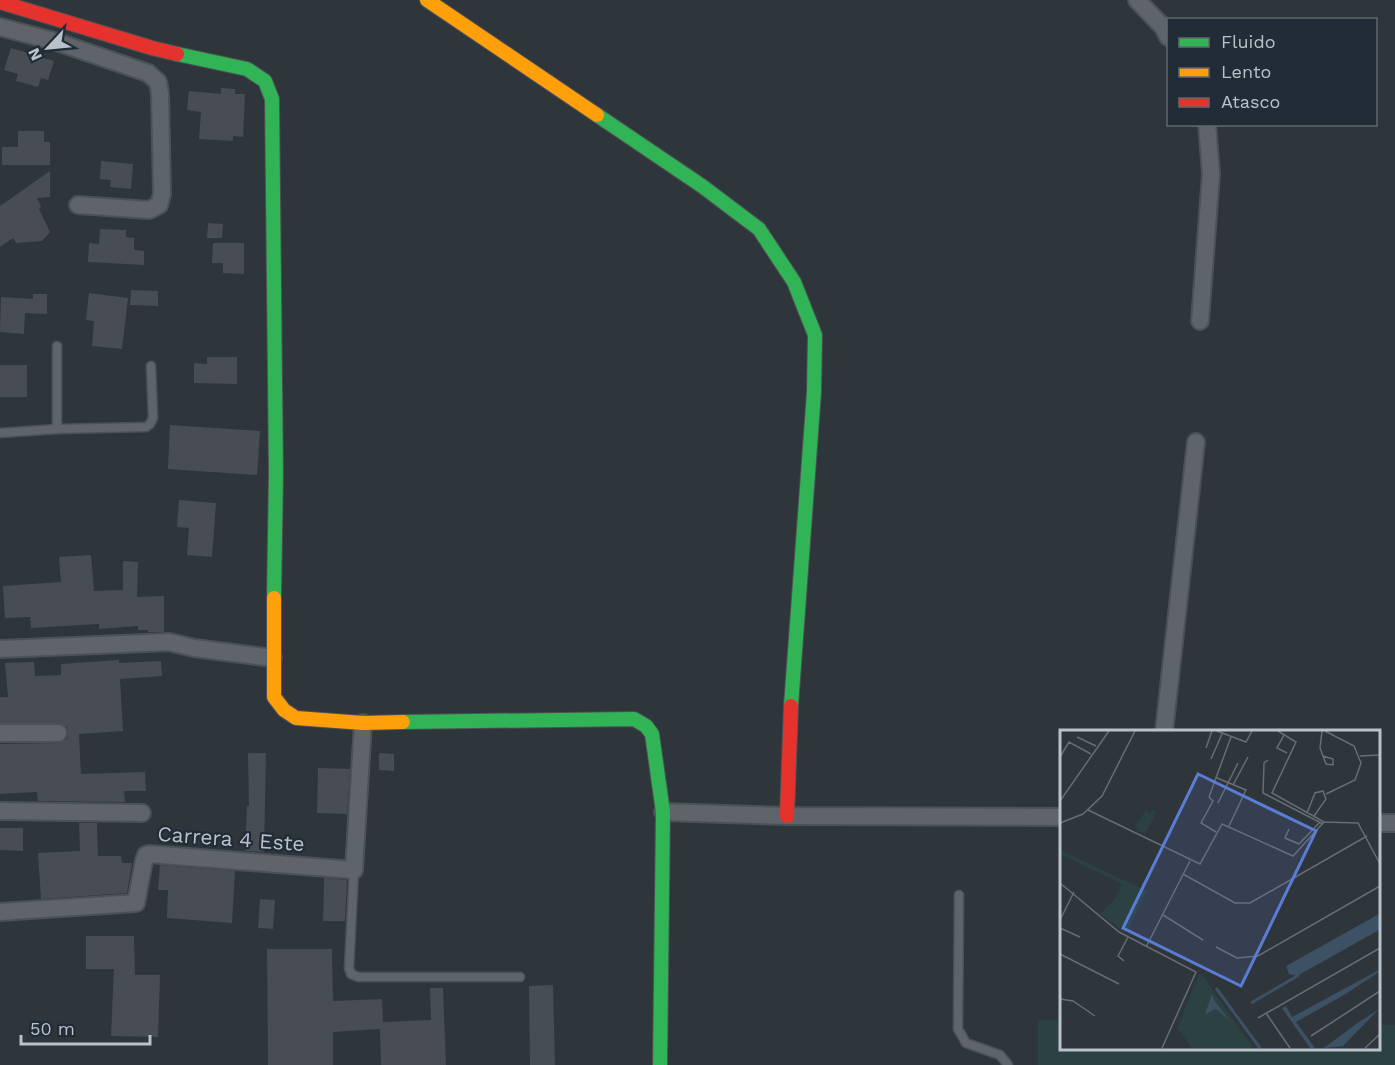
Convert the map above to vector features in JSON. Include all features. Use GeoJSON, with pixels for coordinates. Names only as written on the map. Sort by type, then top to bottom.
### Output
{"type":"FeatureCollection","features":[{"type":"Feature","properties":{"kind":"street"},"geometry":{"type":"LineString","coordinates":[[427,0],[702,186],[759,229],[794,282],[814,335],[814,392],[792,667],[787,816]]}},
{"type":"Feature","properties":{"kind":"street"},"geometry":{"type":"LineString","coordinates":[[1137,0],[1163,27],[1167,35]]}},
{"type":"Feature","properties":{"kind":"street"},"geometry":{"type":"LineString","coordinates":[[0,2],[152,48],[247,69],[265,81],[272,99],[276,474],[274,697],[284,710],[296,718],[363,723],[634,719],[646,726],[652,734],[663,813],[660,1065]]}},
{"type":"Feature","properties":{"kind":"street"},"geometry":{"type":"LineString","coordinates":[[0,27],[57,42],[148,73],[158,82],[162,183],[159,205],[149,210],[78,205]]}},
{"type":"Feature","properties":{"kind":"street"},"geometry":{"type":"LineString","coordinates":[[1200,321],[1211,174],[1207,126]]}},
{"type":"Feature","properties":{"kind":"street"},"geometry":{"type":"LineString","coordinates":[[1164,730],[1196,442]]}},
{"type":"Feature","properties":{"kind":"street"},"geometry":{"type":"LineString","coordinates":[[0,649],[169,642],[194,648],[273,658]]}},
{"type":"Feature","properties":{"kind":"street"},"geometry":{"type":"LineString","coordinates":[[354,870],[363,723]]}},
{"type":"Feature","properties":{"kind":"street"},"geometry":{"type":"LineString","coordinates":[[0,733],[57,733]]}},
{"type":"Feature","properties":{"kind":"street"},"geometry":{"type":"LineString","coordinates":[[0,811],[142,813]]}},
{"type":"Feature","properties":{"kind":"street"},"geometry":{"type":"LineString","coordinates":[[663,813],[1060,817]]}},
{"type":"Feature","properties":{"kind":"street","name":"Carrera 4 Este"},"geometry":{"type":"LineString","coordinates":[[0,912],[136,903],[144,861],[146,855],[149,854],[354,870]]}},
{"type":"Feature","properties":{"kind":"lane"},"geometry":{"type":"LineString","coordinates":[[57,346],[57,429]]}},
{"type":"Feature","properties":{"kind":"lane"},"geometry":{"type":"LineString","coordinates":[[0,433],[146,427],[153,418],[151,366]]}},
{"type":"Feature","properties":{"kind":"lane"},"geometry":{"type":"LineString","coordinates":[[354,870],[349,968],[351,974],[357,977],[520,977]]}},
{"type":"Feature","properties":{"kind":"lane"},"geometry":{"type":"LineString","coordinates":[[959,895],[958,1029],[966,1042],[1000,1055],[1008,1065]]}},
{"type":"Feature","properties":{"kind":"green space"},"geometry":{"type":"Polygon","coordinates":[[[1038,1020],[1060,1020],[1060,1050],[1380,1050],[1380,1025],[1395,1025],[1395,1065],[1038,1065],[1038,1020]]]}},
{"type":"Feature","properties":{"kind":"building"},"geometry":{"type":"Polygon","coordinates":[[[11,48],[54,61],[48,80],[41,78],[38,87],[16,81],[18,74],[4,70],[11,48]]]}},
{"type":"Feature","properties":{"kind":"building"},"geometry":{"type":"Polygon","coordinates":[[[221,88],[235,89],[235,94],[245,94],[243,137],[233,136],[233,141],[199,139],[201,112],[187,110],[189,91],[221,94],[221,88]]]}},
{"type":"Feature","properties":{"kind":"building"},"geometry":{"type":"Polygon","coordinates":[[[18,131],[44,131],[44,142],[50,142],[50,165],[2,165],[2,147],[18,147],[18,131]]]}},
{"type":"Feature","properties":{"kind":"building"},"geometry":{"type":"Polygon","coordinates":[[[101,161],[133,164],[131,189],[110,187],[111,180],[100,179],[101,161]]]}},
{"type":"Feature","properties":{"kind":"building"},"geometry":{"type":"Polygon","coordinates":[[[50,171],[50,197],[37,198],[41,207],[39,209],[50,232],[42,241],[16,243],[13,238],[0,247],[0,206],[50,171]]]}},
{"type":"Feature","properties":{"kind":"building"},"geometry":{"type":"Polygon","coordinates":[[[208,223],[223,224],[222,238],[207,238],[208,223]]]}},
{"type":"Feature","properties":{"kind":"building"},"geometry":{"type":"Polygon","coordinates":[[[100,229],[126,230],[126,237],[134,238],[134,250],[144,251],[144,265],[88,262],[89,243],[99,244],[100,229]]]}},
{"type":"Feature","properties":{"kind":"building"},"geometry":{"type":"Polygon","coordinates":[[[213,243],[244,243],[244,274],[223,273],[223,263],[212,263],[213,243]]]}},
{"type":"Feature","properties":{"kind":"building"},"geometry":{"type":"Polygon","coordinates":[[[131,290],[158,291],[158,306],[130,305],[131,290]]]}},
{"type":"Feature","properties":{"kind":"building"},"geometry":{"type":"Polygon","coordinates":[[[89,293],[128,298],[122,349],[92,346],[94,321],[86,320],[89,293]]]}},
{"type":"Feature","properties":{"kind":"building"},"geometry":{"type":"Polygon","coordinates":[[[33,294],[47,294],[47,314],[25,313],[24,334],[0,332],[1,297],[33,299],[33,294]]]}},
{"type":"Feature","properties":{"kind":"building"},"geometry":{"type":"Polygon","coordinates":[[[207,357],[237,357],[237,384],[194,383],[194,363],[207,364],[207,357]]]}},
{"type":"Feature","properties":{"kind":"building"},"geometry":{"type":"Polygon","coordinates":[[[0,365],[27,365],[27,397],[0,397],[0,365]]]}},
{"type":"Feature","properties":{"kind":"building"},"geometry":{"type":"Polygon","coordinates":[[[170,425],[260,431],[257,475],[168,469],[170,425]]]}},
{"type":"Feature","properties":{"kind":"building"},"geometry":{"type":"Polygon","coordinates":[[[179,500],[216,503],[212,557],[187,555],[189,528],[177,527],[179,500]]]}},
{"type":"Feature","properties":{"kind":"building"},"geometry":{"type":"Polygon","coordinates":[[[91,555],[94,591],[123,590],[123,561],[138,562],[137,597],[164,596],[164,632],[138,630],[138,626],[99,629],[99,624],[31,628],[30,617],[5,618],[3,586],[61,582],[59,557],[91,555]]]}},
{"type":"Feature","properties":{"kind":"building"},"geometry":{"type":"Polygon","coordinates":[[[119,660],[119,663],[161,661],[162,676],[120,679],[123,731],[79,734],[81,774],[145,772],[146,791],[124,791],[125,802],[38,801],[37,792],[0,794],[0,744],[59,743],[67,739],[68,734],[67,727],[59,723],[0,723],[0,697],[8,697],[5,663],[34,662],[35,676],[61,675],[61,664],[119,660]]]}},
{"type":"Feature","properties":{"kind":"building"},"geometry":{"type":"Polygon","coordinates":[[[248,753],[266,753],[264,852],[245,851],[247,806],[249,806],[248,753]]]}},
{"type":"Feature","properties":{"kind":"building"},"geometry":{"type":"Polygon","coordinates":[[[379,753],[394,754],[394,771],[379,770],[379,753]]]}},
{"type":"Feature","properties":{"kind":"building"},"geometry":{"type":"Polygon","coordinates":[[[318,768],[350,769],[347,814],[317,813],[318,768]]]}},
{"type":"Feature","properties":{"kind":"building"},"geometry":{"type":"Polygon","coordinates":[[[79,823],[97,823],[98,856],[121,856],[122,863],[132,863],[127,893],[41,899],[38,853],[80,851],[79,823]]]}},
{"type":"Feature","properties":{"kind":"building"},"geometry":{"type":"Polygon","coordinates":[[[0,828],[23,828],[23,851],[0,850],[0,828]]]}},
{"type":"Feature","properties":{"kind":"building"},"geometry":{"type":"Polygon","coordinates":[[[160,865],[235,871],[232,923],[167,918],[168,890],[158,890],[160,865]]]}},
{"type":"Feature","properties":{"kind":"building"},"geometry":{"type":"Polygon","coordinates":[[[324,878],[347,880],[345,921],[323,921],[324,878]]]}},
{"type":"Feature","properties":{"kind":"building"},"geometry":{"type":"Polygon","coordinates":[[[260,899],[275,900],[273,929],[258,928],[260,899]]]}},
{"type":"Feature","properties":{"kind":"building"},"geometry":{"type":"Polygon","coordinates":[[[86,936],[134,936],[135,975],[160,975],[158,1037],[111,1036],[114,969],[86,969],[86,936]]]}},
{"type":"Feature","properties":{"kind":"building"},"geometry":{"type":"Polygon","coordinates":[[[267,949],[332,949],[333,1001],[382,999],[383,1022],[431,1020],[430,988],[443,988],[446,1065],[381,1065],[380,1029],[333,1032],[333,1065],[268,1065],[267,949]]]}},
{"type":"Feature","properties":{"kind":"building"},"geometry":{"type":"Polygon","coordinates":[[[553,985],[555,1065],[530,1065],[529,986],[553,985]]]}},
{"type":"Feature","properties":{"kind":"traffic: fast"},"geometry":{"type":"LineString","coordinates":[[177,54],[247,69],[265,81],[272,99],[276,474],[274,598]]}},
{"type":"Feature","properties":{"kind":"traffic: fast"},"geometry":{"type":"LineString","coordinates":[[597,115],[702,186],[759,229],[794,282],[815,335],[814,392],[791,706]]}},
{"type":"Feature","properties":{"kind":"traffic: fast"},"geometry":{"type":"LineString","coordinates":[[403,722],[634,719],[646,726],[652,734],[663,812],[660,1065]]}},
{"type":"Feature","properties":{"kind":"traffic: slow"},"geometry":{"type":"LineString","coordinates":[[427,0],[597,115]]}},
{"type":"Feature","properties":{"kind":"traffic: slow"},"geometry":{"type":"LineString","coordinates":[[274,598],[274,697],[284,710],[296,718],[363,723],[403,722]]}},
{"type":"Feature","properties":{"kind":"traffic: jam"},"geometry":{"type":"LineString","coordinates":[[0,2],[177,54]]}},
{"type":"Feature","properties":{"kind":"traffic: jam"},"geometry":{"type":"LineString","coordinates":[[787,816],[791,706]]}}]}
